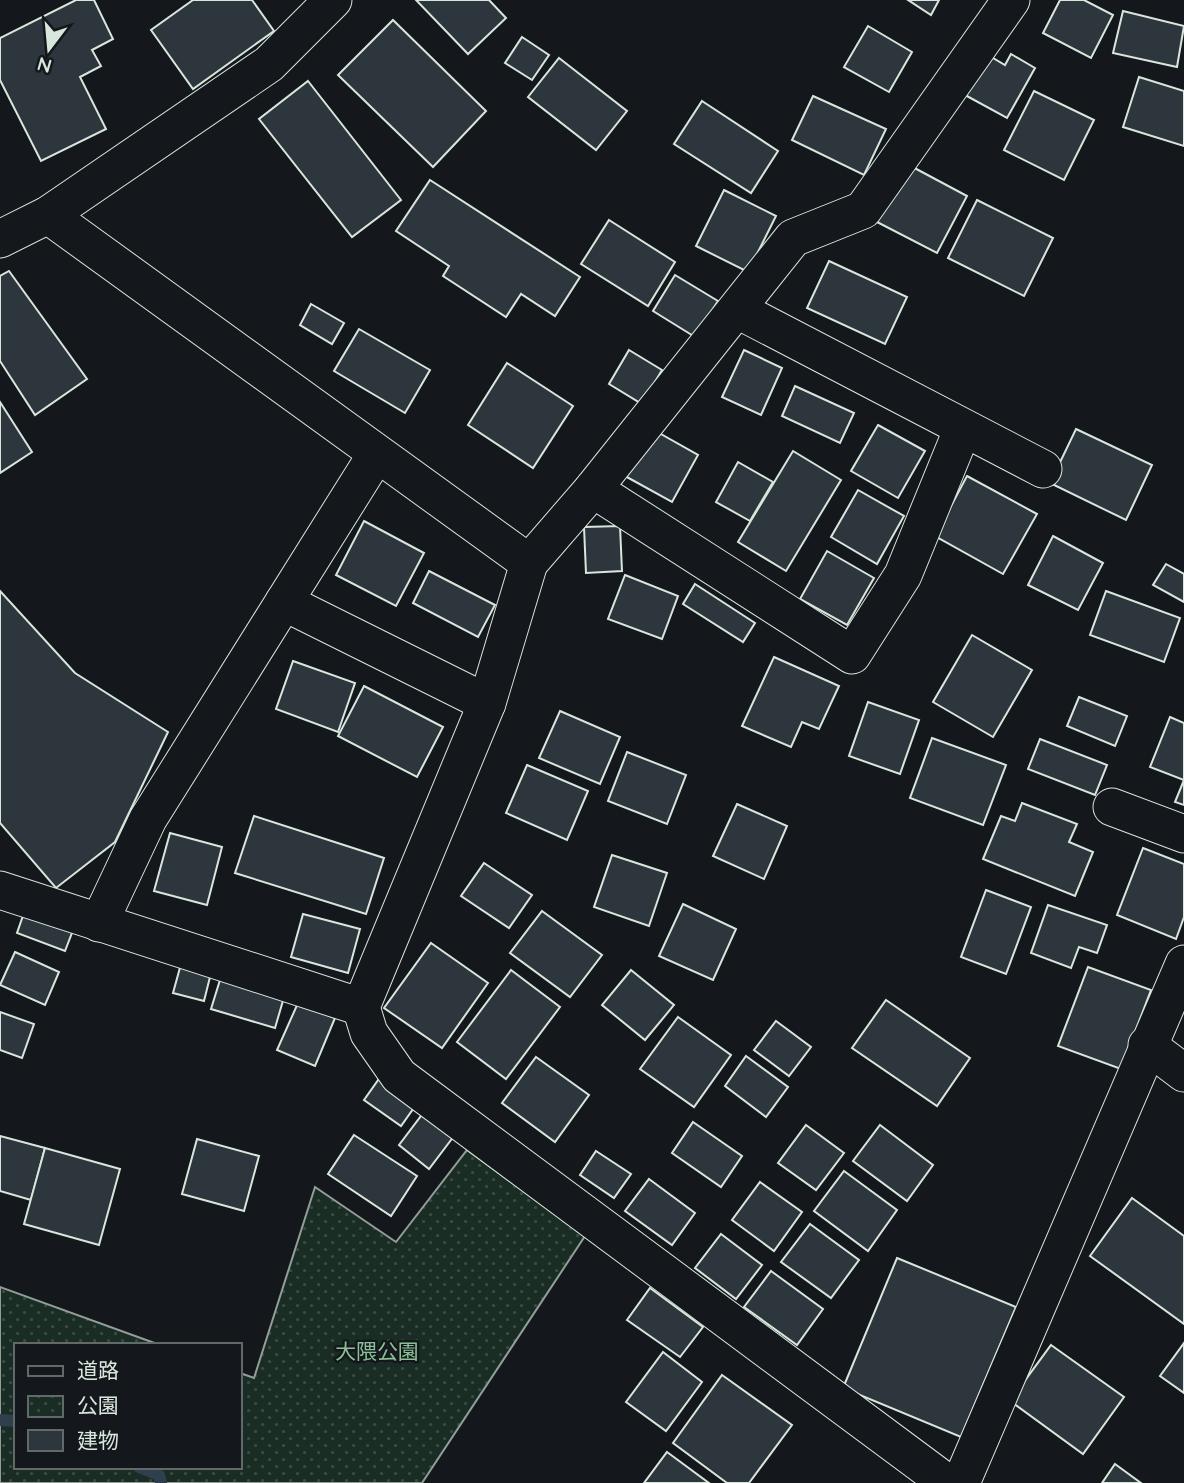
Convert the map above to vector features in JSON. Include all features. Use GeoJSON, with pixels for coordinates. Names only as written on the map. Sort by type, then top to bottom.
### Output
{"type":"FeatureCollection","features":[{"type":"Feature","properties":{"kind":"street"},"geometry":{"type":"LineString","coordinates":[[0,239],[48,215],[269,64],[333,0]]}},
{"type":"Feature","properties":{"kind":"street"},"geometry":{"type":"LineString","coordinates":[[947,1483],[399,1076],[369,1033],[361,1007],[487,703],[528,563],[593,489],[700,350],[738,310],[793,237],[863,210],[1011,0]]}},
{"type":"Feature","properties":{"kind":"street"},"geometry":{"type":"LineString","coordinates":[[48,215],[528,563]]}},
{"type":"Feature","properties":{"kind":"street"},"geometry":{"type":"LineString","coordinates":[[738,310],[1043,469]]}},
{"type":"Feature","properties":{"kind":"street"},"geometry":{"type":"LineString","coordinates":[[593,489],[852,654],[903,575],[963,428]]}},
{"type":"Feature","properties":{"kind":"street"},"geometry":{"type":"LineString","coordinates":[[99,923],[148,819],[376,455]]}},
{"type":"Feature","properties":{"kind":"street"},"geometry":{"type":"LineString","coordinates":[[284,601],[487,703]]}},
{"type":"Feature","properties":{"kind":"street"},"geometry":{"type":"LineString","coordinates":[[1112,807],[1184,834]]}},
{"type":"Feature","properties":{"kind":"street"},"geometry":{"type":"LineString","coordinates":[[0,890],[361,1007]]}},
{"type":"Feature","properties":{"kind":"street"},"geometry":{"type":"LineString","coordinates":[[961,1483],[1184,964]]}},
{"type":"Feature","properties":{"kind":"street"},"geometry":{"type":"LineString","coordinates":[[1147,1045],[1184,1073]]}},
{"type":"Feature","properties":{"kind":"green space","name":"大隈公園"},"geometry":{"type":"Polygon","coordinates":[[[467,1150],[585,1236],[422,1483],[0,1483],[0,1287],[154,1343],[14,1343],[14,1469],[242,1469],[242,1374],[254,1378],[315,1187],[396,1242],[467,1150]]]}},
{"type":"Feature","properties":{"kind":"building"},"geometry":{"type":"Polygon","coordinates":[[[76,0],[94,0],[113,39],[92,50],[101,66],[80,77],[106,129],[41,161],[0,80],[0,38],[76,0]]]}},
{"type":"Feature","properties":{"kind":"building"},"geometry":{"type":"Polygon","coordinates":[[[193,0],[252,0],[274,31],[193,89],[151,30],[193,0]]]}},
{"type":"Feature","properties":{"kind":"building"},"geometry":{"type":"Polygon","coordinates":[[[416,0],[489,0],[506,18],[468,54],[416,0]]]}},
{"type":"Feature","properties":{"kind":"building"},"geometry":{"type":"Polygon","coordinates":[[[908,0],[939,0],[931,15],[908,0]]]}},
{"type":"Feature","properties":{"kind":"building"},"geometry":{"type":"Polygon","coordinates":[[[1060,0],[1084,0],[1113,15],[1091,58],[1043,33],[1060,0]]]}},
{"type":"Feature","properties":{"kind":"building"},"geometry":{"type":"Polygon","coordinates":[[[1123,11],[1184,26],[1177,67],[1113,53],[1123,11]]]}},
{"type":"Feature","properties":{"kind":"building"},"geometry":{"type":"Polygon","coordinates":[[[393,20],[486,111],[433,167],[338,75],[393,20]]]}},
{"type":"Feature","properties":{"kind":"building"},"geometry":{"type":"Polygon","coordinates":[[[868,26],[912,52],[889,92],[844,67],[868,26]]]}},
{"type":"Feature","properties":{"kind":"building"},"geometry":{"type":"Polygon","coordinates":[[[522,37],[549,55],[532,80],[505,63],[522,37]]]}},
{"type":"Feature","properties":{"kind":"building"},"geometry":{"type":"Polygon","coordinates":[[[1011,54],[1035,68],[1007,118],[965,95],[988,55],[1005,65],[1011,54]]]}},
{"type":"Feature","properties":{"kind":"building"},"geometry":{"type":"Polygon","coordinates":[[[559,58],[627,111],[596,150],[528,97],[559,58]]]}},
{"type":"Feature","properties":{"kind":"building"},"geometry":{"type":"Polygon","coordinates":[[[1139,77],[1184,91],[1184,146],[1123,127],[1139,77]]]}},
{"type":"Feature","properties":{"kind":"building"},"geometry":{"type":"Polygon","coordinates":[[[308,81],[401,200],[352,237],[259,119],[308,81]]]}},
{"type":"Feature","properties":{"kind":"building"},"geometry":{"type":"Polygon","coordinates":[[[1034,91],[1094,120],[1064,180],[1004,150],[1034,91]]]}},
{"type":"Feature","properties":{"kind":"building"},"geometry":{"type":"Polygon","coordinates":[[[813,96],[886,129],[864,175],[792,140],[813,96]]]}},
{"type":"Feature","properties":{"kind":"building"},"geometry":{"type":"Polygon","coordinates":[[[702,101],[778,151],[751,193],[674,144],[702,101]]]}},
{"type":"Feature","properties":{"kind":"building"},"geometry":{"type":"Polygon","coordinates":[[[907,164],[967,196],[937,253],[877,222],[907,164]]]}},
{"type":"Feature","properties":{"kind":"building"},"geometry":{"type":"Polygon","coordinates":[[[430,180],[580,277],[555,316],[521,294],[506,317],[443,276],[449,266],[396,231],[430,180]]]}},
{"type":"Feature","properties":{"kind":"building"},"geometry":{"type":"Polygon","coordinates":[[[724,190],[776,216],[748,272],[696,246],[724,190]]]}},
{"type":"Feature","properties":{"kind":"building"},"geometry":{"type":"Polygon","coordinates":[[[977,200],[1053,238],[1024,296],[948,258],[977,200]]]}},
{"type":"Feature","properties":{"kind":"building"},"geometry":{"type":"Polygon","coordinates":[[[609,220],[675,262],[648,306],[581,264],[609,220]]]}},
{"type":"Feature","properties":{"kind":"building"},"geometry":{"type":"Polygon","coordinates":[[[829,261],[907,297],[885,344],[807,308],[829,261]]]}},
{"type":"Feature","properties":{"kind":"building"},"geometry":{"type":"Polygon","coordinates":[[[9,271],[87,379],[35,415],[0,361],[0,276],[9,271]]]}},
{"type":"Feature","properties":{"kind":"building"},"geometry":{"type":"Polygon","coordinates":[[[675,275],[718,301],[695,337],[653,311],[675,275]]]}},
{"type":"Feature","properties":{"kind":"building"},"geometry":{"type":"Polygon","coordinates":[[[311,304],[344,323],[332,344],[300,325],[311,304]]]}},
{"type":"Feature","properties":{"kind":"building"},"geometry":{"type":"Polygon","coordinates":[[[359,329],[430,370],[405,413],[334,371],[359,329]]]}},
{"type":"Feature","properties":{"kind":"building"},"geometry":{"type":"Polygon","coordinates":[[[629,350],[662,370],[642,404],[609,384],[629,350]]]}},
{"type":"Feature","properties":{"kind":"building"},"geometry":{"type":"Polygon","coordinates":[[[744,350],[782,368],[761,415],[722,397],[744,350]]]}},
{"type":"Feature","properties":{"kind":"building"},"geometry":{"type":"Polygon","coordinates":[[[507,363],[573,406],[533,468],[468,425],[507,363]]]}},
{"type":"Feature","properties":{"kind":"building"},"geometry":{"type":"Polygon","coordinates":[[[795,386],[854,413],[840,443],[782,416],[795,386]]]}},
{"type":"Feature","properties":{"kind":"building"},"geometry":{"type":"Polygon","coordinates":[[[0,402],[32,452],[0,473],[0,402]]]}},
{"type":"Feature","properties":{"kind":"building"},"geometry":{"type":"Polygon","coordinates":[[[878,425],[925,451],[898,498],[851,471],[878,425]]]}},
{"type":"Feature","properties":{"kind":"building"},"geometry":{"type":"Polygon","coordinates":[[[652,429],[698,455],[672,502],[625,476],[652,429]]]}},
{"type":"Feature","properties":{"kind":"building"},"geometry":{"type":"Polygon","coordinates":[[[1076,429],[1152,465],[1126,520],[1050,483],[1076,429]]]}},
{"type":"Feature","properties":{"kind":"building"},"geometry":{"type":"Polygon","coordinates":[[[793,451],[841,480],[786,571],[738,542],[793,451]]]}},
{"type":"Feature","properties":{"kind":"building"},"geometry":{"type":"Polygon","coordinates":[[[738,462],[773,482],[750,521],[716,502],[738,462]]]}},
{"type":"Feature","properties":{"kind":"building"},"geometry":{"type":"Polygon","coordinates":[[[967,476],[1037,514],[1003,574],[935,536],[967,476]]]}},
{"type":"Feature","properties":{"kind":"building"},"geometry":{"type":"Polygon","coordinates":[[[858,490],[904,516],[877,564],[831,537],[858,490]]]}},
{"type":"Feature","properties":{"kind":"building"},"geometry":{"type":"Polygon","coordinates":[[[364,521],[424,553],[396,606],[336,575],[364,521]]]}},
{"type":"Feature","properties":{"kind":"building"},"geometry":{"type":"Polygon","coordinates":[[[620,526],[622,571],[586,573],[584,527],[620,526]]]}},
{"type":"Feature","properties":{"kind":"building"},"geometry":{"type":"Polygon","coordinates":[[[1053,536],[1103,563],[1078,610],[1028,585],[1053,536]]]}},
{"type":"Feature","properties":{"kind":"building"},"geometry":{"type":"Polygon","coordinates":[[[827,551],[874,578],[847,625],[800,599],[827,551]]]}},
{"type":"Feature","properties":{"kind":"building"},"geometry":{"type":"Polygon","coordinates":[[[1166,564],[1184,574],[1184,602],[1153,585],[1166,564]]]}},
{"type":"Feature","properties":{"kind":"building"},"geometry":{"type":"Polygon","coordinates":[[[429,571],[495,605],[478,637],[413,603],[429,571]]]}},
{"type":"Feature","properties":{"kind":"building"},"geometry":{"type":"Polygon","coordinates":[[[625,575],[678,596],[662,639],[608,619],[625,575]]]}},
{"type":"Feature","properties":{"kind":"building"},"geometry":{"type":"Polygon","coordinates":[[[695,584],[755,623],[743,642],[683,604],[695,584]]]}},
{"type":"Feature","properties":{"kind":"building"},"geometry":{"type":"Polygon","coordinates":[[[0,591],[75,673],[168,732],[115,842],[56,888],[0,823],[0,591]]]}},
{"type":"Feature","properties":{"kind":"building"},"geometry":{"type":"Polygon","coordinates":[[[1106,591],[1180,618],[1164,662],[1090,635],[1106,591]]]}},
{"type":"Feature","properties":{"kind":"building"},"geometry":{"type":"Polygon","coordinates":[[[972,635],[1032,670],[993,737],[933,702],[972,635]]]}},
{"type":"Feature","properties":{"kind":"building"},"geometry":{"type":"Polygon","coordinates":[[[774,657],[839,686],[819,729],[802,722],[791,747],[742,726],[774,657]]]}},
{"type":"Feature","properties":{"kind":"building"},"geometry":{"type":"Polygon","coordinates":[[[293,661],[355,683],[338,732],[276,709],[293,661]]]}},
{"type":"Feature","properties":{"kind":"building"},"geometry":{"type":"Polygon","coordinates":[[[364,686],[443,727],[417,777],[338,736],[364,686]]]}},
{"type":"Feature","properties":{"kind":"building"},"geometry":{"type":"Polygon","coordinates":[[[1079,697],[1127,716],[1115,746],[1067,726],[1079,697]]]}},
{"type":"Feature","properties":{"kind":"building"},"geometry":{"type":"Polygon","coordinates":[[[868,702],[919,720],[900,774],[849,756],[868,702]]]}},
{"type":"Feature","properties":{"kind":"building"},"geometry":{"type":"Polygon","coordinates":[[[560,711],[620,737],[600,784],[539,758],[560,711]]]}},
{"type":"Feature","properties":{"kind":"building"},"geometry":{"type":"Polygon","coordinates":[[[1170,717],[1184,723],[1184,780],[1150,767],[1170,717]]]}},
{"type":"Feature","properties":{"kind":"building"},"geometry":{"type":"Polygon","coordinates":[[[932,738],[1006,765],[983,825],[910,798],[932,738]]]}},
{"type":"Feature","properties":{"kind":"building"},"geometry":{"type":"Polygon","coordinates":[[[1040,739],[1107,765],[1095,795],[1028,769],[1040,739]]]}},
{"type":"Feature","properties":{"kind":"building"},"geometry":{"type":"Polygon","coordinates":[[[627,752],[686,775],[667,824],[608,801],[627,752]]]}},
{"type":"Feature","properties":{"kind":"building"},"geometry":{"type":"Polygon","coordinates":[[[527,765],[588,791],[567,840],[506,813],[527,765]]]}},
{"type":"Feature","properties":{"kind":"building"},"geometry":{"type":"Polygon","coordinates":[[[1184,780],[1184,805],[1175,802],[1184,780]]]}},
{"type":"Feature","properties":{"kind":"building"},"geometry":{"type":"Polygon","coordinates":[[[1022,803],[1077,824],[1069,842],[1093,852],[1075,896],[983,859],[1001,816],[1015,821],[1022,803]]]}},
{"type":"Feature","properties":{"kind":"building"},"geometry":{"type":"Polygon","coordinates":[[[737,804],[787,826],[764,879],[713,856],[737,804]]]}},
{"type":"Feature","properties":{"kind":"building"},"geometry":{"type":"Polygon","coordinates":[[[254,816],[384,858],[366,914],[235,873],[254,816]]]}},
{"type":"Feature","properties":{"kind":"building"},"geometry":{"type":"Polygon","coordinates":[[[170,833],[222,847],[207,905],[154,891],[170,833]]]}},
{"type":"Feature","properties":{"kind":"building"},"geometry":{"type":"Polygon","coordinates":[[[1143,848],[1184,864],[1184,917],[1176,939],[1117,915],[1143,848]]]}},
{"type":"Feature","properties":{"kind":"building"},"geometry":{"type":"Polygon","coordinates":[[[612,855],[667,873],[649,926],[594,907],[612,855]]]}},
{"type":"Feature","properties":{"kind":"building"},"geometry":{"type":"Polygon","coordinates":[[[484,863],[532,895],[509,928],[461,896],[484,863]]]}},
{"type":"Feature","properties":{"kind":"building"},"geometry":{"type":"Polygon","coordinates":[[[986,890],[1031,907],[1006,974],[961,957],[986,890]]]}},
{"type":"Feature","properties":{"kind":"building"},"geometry":{"type":"Polygon","coordinates":[[[683,904],[736,929],[713,980],[659,956],[683,904]]]}},
{"type":"Feature","properties":{"kind":"building"},"geometry":{"type":"Polygon","coordinates":[[[1048,905],[1107,925],[1097,953],[1079,947],[1071,968],[1031,953],[1048,905]]]}},
{"type":"Feature","properties":{"kind":"building"},"geometry":{"type":"Polygon","coordinates":[[[26,907],[75,925],[65,951],[17,933],[26,907]]]}},
{"type":"Feature","properties":{"kind":"building"},"geometry":{"type":"Polygon","coordinates":[[[542,911],[602,955],[570,997],[510,953],[542,911]]]}},
{"type":"Feature","properties":{"kind":"building"},"geometry":{"type":"Polygon","coordinates":[[[303,914],[360,929],[348,973],[291,957],[303,914]]]}},
{"type":"Feature","properties":{"kind":"building"},"geometry":{"type":"Polygon","coordinates":[[[431,943],[488,983],[442,1048],[384,1008],[431,943]]]}},
{"type":"Feature","properties":{"kind":"building"},"geometry":{"type":"Polygon","coordinates":[[[15,952],[59,972],[45,1005],[0,985],[15,952]]]}},
{"type":"Feature","properties":{"kind":"building"},"geometry":{"type":"Polygon","coordinates":[[[184,953],[214,961],[204,1001],[173,993],[184,953]]]}},
{"type":"Feature","properties":{"kind":"building"},"geometry":{"type":"Polygon","coordinates":[[[224,967],[287,987],[275,1028],[211,1009],[224,967]]]}},
{"type":"Feature","properties":{"kind":"building"},"geometry":{"type":"Polygon","coordinates":[[[1088,967],[1151,990],[1121,1069],[1058,1046],[1088,967]]]}},
{"type":"Feature","properties":{"kind":"building"},"geometry":{"type":"Polygon","coordinates":[[[511,970],[560,1007],[506,1079],[457,1042],[511,970]]]}},
{"type":"Feature","properties":{"kind":"building"},"geometry":{"type":"Polygon","coordinates":[[[631,970],[674,1005],[645,1040],[602,1005],[631,970]]]}},
{"type":"Feature","properties":{"kind":"building"},"geometry":{"type":"Polygon","coordinates":[[[886,1000],[970,1058],[937,1106],[852,1048],[886,1000]]]}},
{"type":"Feature","properties":{"kind":"building"},"geometry":{"type":"Polygon","coordinates":[[[298,1003],[335,1018],[315,1066],[277,1050],[298,1003]]]}},
{"type":"Feature","properties":{"kind":"building"},"geometry":{"type":"Polygon","coordinates":[[[0,1012],[34,1024],[22,1058],[0,1050],[0,1012]]]}},
{"type":"Feature","properties":{"kind":"building"},"geometry":{"type":"Polygon","coordinates":[[[678,1017],[731,1055],[694,1107],[640,1069],[678,1017]]]}},
{"type":"Feature","properties":{"kind":"building"},"geometry":{"type":"Polygon","coordinates":[[[776,1021],[811,1047],[789,1076],[754,1050],[776,1021]]]}},
{"type":"Feature","properties":{"kind":"building"},"geometry":{"type":"Polygon","coordinates":[[[746,1056],[788,1087],[766,1117],[725,1086],[746,1056]]]}},
{"type":"Feature","properties":{"kind":"building"},"geometry":{"type":"Polygon","coordinates":[[[536,1057],[589,1095],[555,1142],[502,1103],[536,1057]]]}},
{"type":"Feature","properties":{"kind":"building"},"geometry":{"type":"Polygon","coordinates":[[[381,1076],[418,1102],[401,1126],[364,1100],[381,1076]]]}},
{"type":"Feature","properties":{"kind":"building"},"geometry":{"type":"Polygon","coordinates":[[[424,1112],[454,1136],[429,1169],[399,1145],[424,1112]]]}},
{"type":"Feature","properties":{"kind":"building"},"geometry":{"type":"Polygon","coordinates":[[[693,1122],[742,1156],[721,1187],[672,1153],[693,1122]]]}},
{"type":"Feature","properties":{"kind":"building"},"geometry":{"type":"Polygon","coordinates":[[[806,1125],[844,1153],[816,1190],[778,1163],[806,1125]]]}},
{"type":"Feature","properties":{"kind":"building"},"geometry":{"type":"Polygon","coordinates":[[[880,1125],[933,1165],[907,1201],[853,1161],[880,1125]]]}},
{"type":"Feature","properties":{"kind":"building"},"geometry":{"type":"Polygon","coordinates":[[[354,1135],[417,1176],[391,1216],[328,1174],[354,1135]]]}},
{"type":"Feature","properties":{"kind":"building"},"geometry":{"type":"Polygon","coordinates":[[[0,1136],[45,1148],[31,1200],[0,1191],[0,1136]]]}},
{"type":"Feature","properties":{"kind":"building"},"geometry":{"type":"Polygon","coordinates":[[[197,1139],[259,1156],[244,1211],[182,1194],[197,1139]]]}},
{"type":"Feature","properties":{"kind":"building"},"geometry":{"type":"Polygon","coordinates":[[[45,1148],[120,1169],[99,1245],[24,1224],[45,1148]]]}},
{"type":"Feature","properties":{"kind":"building"},"geometry":{"type":"Polygon","coordinates":[[[596,1151],[631,1174],[614,1198],[580,1175],[596,1151]]]}},
{"type":"Feature","properties":{"kind":"building"},"geometry":{"type":"Polygon","coordinates":[[[844,1171],[897,1210],[868,1251],[814,1211],[844,1171]]]}},
{"type":"Feature","properties":{"kind":"building"},"geometry":{"type":"Polygon","coordinates":[[[649,1179],[695,1213],[672,1245],[625,1211],[649,1179]]]}},
{"type":"Feature","properties":{"kind":"building"},"geometry":{"type":"Polygon","coordinates":[[[760,1182],[802,1212],[774,1251],[732,1220],[760,1182]]]}},
{"type":"Feature","properties":{"kind":"building"},"geometry":{"type":"Polygon","coordinates":[[[1132,1198],[1184,1236],[1184,1324],[1090,1256],[1132,1198]]]}},
{"type":"Feature","properties":{"kind":"building"},"geometry":{"type":"Polygon","coordinates":[[[810,1224],[859,1260],[831,1298],[781,1262],[810,1224]]]}},
{"type":"Feature","properties":{"kind":"building"},"geometry":{"type":"Polygon","coordinates":[[[721,1234],[762,1265],[736,1299],[695,1268],[721,1234]]]}},
{"type":"Feature","properties":{"kind":"building"},"geometry":{"type":"Polygon","coordinates":[[[897,1258],[1016,1307],[961,1437],[843,1388],[897,1258]]]}},
{"type":"Feature","properties":{"kind":"building"},"geometry":{"type":"Polygon","coordinates":[[[771,1271],[823,1309],[797,1345],[744,1307],[771,1271]]]}},
{"type":"Feature","properties":{"kind":"building"},"geometry":{"type":"Polygon","coordinates":[[[650,1288],[703,1327],[680,1357],[627,1320],[650,1288]]]}},
{"type":"Feature","properties":{"kind":"building"},"geometry":{"type":"Polygon","coordinates":[[[1184,1343],[1184,1393],[1160,1376],[1184,1343]]]}},
{"type":"Feature","properties":{"kind":"building"},"geometry":{"type":"Polygon","coordinates":[[[1051,1345],[1124,1397],[1083,1454],[1010,1401],[1051,1345]]]}},
{"type":"Feature","properties":{"kind":"building"},"geometry":{"type":"Polygon","coordinates":[[[663,1352],[702,1382],[666,1431],[626,1402],[663,1352]]]}},
{"type":"Feature","properties":{"kind":"building"},"geometry":{"type":"Polygon","coordinates":[[[722,1375],[792,1425],[749,1483],[727,1483],[673,1443],[722,1375]]]}},
{"type":"Feature","properties":{"kind":"building"},"geometry":{"type":"Polygon","coordinates":[[[667,1452],[709,1483],[644,1483],[667,1452]]]}},
{"type":"Feature","properties":{"kind":"building"},"geometry":{"type":"Polygon","coordinates":[[[1115,1464],[1141,1483],[1102,1483],[1115,1464]]]}},
{"type":"Feature","properties":{"kind":"waterway"},"geometry":{"type":"LineString","coordinates":[[0,1420],[14,1421]]}},
{"type":"Feature","properties":{"kind":"waterway"},"geometry":{"type":"LineString","coordinates":[[144,1469],[159,1475],[161,1483]]}}]}
